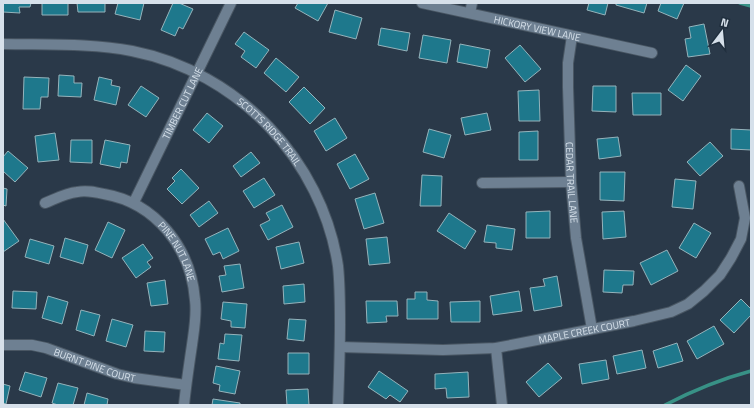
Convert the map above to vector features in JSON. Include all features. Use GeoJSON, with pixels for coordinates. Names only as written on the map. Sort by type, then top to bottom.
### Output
{"type":"FeatureCollection","features":[{"type":"Feature","properties":{"kind":"street","name":"TIMBER CUT LANE"},"geometry":{"type":"LineString","coordinates":[[134,202],[231,3]]}},
{"type":"Feature","properties":{"kind":"street","name":"HICKORY VIEW LANE"},"geometry":{"type":"LineString","coordinates":[[422,3],[652,53]]}},
{"type":"Feature","properties":{"kind":"street"},"geometry":{"type":"LineString","coordinates":[[470,13],[472,3]]}},
{"type":"Feature","properties":{"kind":"street","name":"CEDAR TRAIL LANE"},"geometry":{"type":"LineString","coordinates":[[572,36],[568,63],[571,182],[576,238],[592,329]]}},
{"type":"Feature","properties":{"kind":"street","name":"SCOTTS RIDGE TRAIL"},"geometry":{"type":"LineString","coordinates":[[3,44],[91,47],[131,51],[162,59],[196,73],[230,92],[268,125],[286,145],[310,183],[328,227],[338,266],[340,289],[338,405]]}},
{"type":"Feature","properties":{"kind":"street"},"geometry":{"type":"LineString","coordinates":[[482,183],[571,182]]}},
{"type":"Feature","properties":{"kind":"street","name":"MAPLE CREEK COURT"},"geometry":{"type":"LineString","coordinates":[[340,347],[442,350],[496,348],[634,321],[671,312],[688,304],[704,291],[724,270],[731,258],[741,238],[745,218],[738,186]]}},
{"type":"Feature","properties":{"kind":"street","name":"PINE NUT LANE"},"geometry":{"type":"LineString","coordinates":[[46,203],[76,192],[91,191],[111,195],[134,202],[165,227],[175,239],[185,257],[191,274],[196,311],[184,405]]}},
{"type":"Feature","properties":{"kind":"street","name":"BURNT PINE COURT"},"geometry":{"type":"LineString","coordinates":[[3,345],[32,345],[46,348],[117,374],[134,378],[186,385]]}},
{"type":"Feature","properties":{"kind":"street"},"geometry":{"type":"LineString","coordinates":[[496,348],[502,405]]}},
{"type":"Feature","properties":{"kind":"building"},"geometry":{"type":"Polygon","coordinates":[[[3,3],[31,3],[30,7],[19,7],[20,13],[3,12],[3,3]]]}},
{"type":"Feature","properties":{"kind":"building"},"geometry":{"type":"Polygon","coordinates":[[[42,3],[68,3],[68,15],[42,15],[42,3]]]}},
{"type":"Feature","properties":{"kind":"building"},"geometry":{"type":"Polygon","coordinates":[[[77,3],[105,3],[105,12],[78,12],[77,3]]]}},
{"type":"Feature","properties":{"kind":"building"},"geometry":{"type":"Polygon","coordinates":[[[118,3],[144,3],[140,20],[115,14],[118,3]]]}},
{"type":"Feature","properties":{"kind":"building"},"geometry":{"type":"Polygon","coordinates":[[[173,3],[179,3],[193,9],[183,29],[179,27],[175,36],[161,30],[173,3]]]}},
{"type":"Feature","properties":{"kind":"building"},"geometry":{"type":"Polygon","coordinates":[[[298,3],[328,3],[318,21],[295,8],[298,3]]]}},
{"type":"Feature","properties":{"kind":"building"},"geometry":{"type":"Polygon","coordinates":[[[589,3],[608,3],[605,15],[587,10],[589,3]]]}},
{"type":"Feature","properties":{"kind":"building"},"geometry":{"type":"Polygon","coordinates":[[[616,3],[647,3],[644,13],[616,5],[616,3]]]}},
{"type":"Feature","properties":{"kind":"building"},"geometry":{"type":"Polygon","coordinates":[[[661,3],[684,3],[677,19],[658,11],[661,3]]]}},
{"type":"Feature","properties":{"kind":"building"},"geometry":{"type":"Polygon","coordinates":[[[335,10],[362,18],[356,39],[329,32],[335,10]]]}},
{"type":"Feature","properties":{"kind":"building"},"geometry":{"type":"Polygon","coordinates":[[[704,24],[710,54],[688,57],[685,39],[691,38],[689,27],[704,24]]]}},
{"type":"Feature","properties":{"kind":"building"},"geometry":{"type":"Polygon","coordinates":[[[381,28],[410,33],[407,51],[378,45],[381,28]]]}},
{"type":"Feature","properties":{"kind":"building"},"geometry":{"type":"Polygon","coordinates":[[[244,32],[269,50],[256,68],[241,57],[245,51],[235,44],[244,32]]]}},
{"type":"Feature","properties":{"kind":"building"},"geometry":{"type":"Polygon","coordinates":[[[423,35],[451,40],[447,63],[419,58],[423,35]]]}},
{"type":"Feature","properties":{"kind":"building"},"geometry":{"type":"Polygon","coordinates":[[[460,44],[490,50],[487,68],[457,62],[460,44]]]}},
{"type":"Feature","properties":{"kind":"building"},"geometry":{"type":"Polygon","coordinates":[[[520,45],[541,69],[525,82],[505,58],[520,45]]]}},
{"type":"Feature","properties":{"kind":"building"},"geometry":{"type":"Polygon","coordinates":[[[276,58],[299,77],[286,92],[264,73],[276,58]]]}},
{"type":"Feature","properties":{"kind":"building"},"geometry":{"type":"Polygon","coordinates":[[[686,65],[701,76],[683,101],[668,90],[686,65]]]}},
{"type":"Feature","properties":{"kind":"building"},"geometry":{"type":"Polygon","coordinates":[[[59,75],[74,76],[74,83],[82,83],[81,97],[58,96],[59,75]]]}},
{"type":"Feature","properties":{"kind":"building"},"geometry":{"type":"Polygon","coordinates":[[[24,77],[49,78],[48,97],[41,97],[40,109],[23,109],[24,77]]]}},
{"type":"Feature","properties":{"kind":"building"},"geometry":{"type":"Polygon","coordinates":[[[99,77],[112,80],[111,85],[120,87],[116,105],[94,100],[99,77]]]}},
{"type":"Feature","properties":{"kind":"building"},"geometry":{"type":"Polygon","coordinates":[[[141,86],[159,98],[146,117],[128,105],[141,86]]]}},
{"type":"Feature","properties":{"kind":"building"},"geometry":{"type":"Polygon","coordinates":[[[593,86],[616,86],[616,112],[592,111],[593,86]]]}},
{"type":"Feature","properties":{"kind":"building"},"geometry":{"type":"Polygon","coordinates":[[[304,87],[325,108],[310,124],[289,102],[304,87]]]}},
{"type":"Feature","properties":{"kind":"building"},"geometry":{"type":"Polygon","coordinates":[[[539,90],[540,121],[519,121],[518,91],[539,90]]]}},
{"type":"Feature","properties":{"kind":"building"},"geometry":{"type":"Polygon","coordinates":[[[632,93],[661,93],[661,115],[633,115],[632,93]]]}},
{"type":"Feature","properties":{"kind":"building"},"geometry":{"type":"Polygon","coordinates":[[[207,113],[223,126],[209,143],[193,130],[207,113]]]}},
{"type":"Feature","properties":{"kind":"building"},"geometry":{"type":"Polygon","coordinates":[[[487,113],[491,130],[465,135],[461,118],[487,113]]]}},
{"type":"Feature","properties":{"kind":"building"},"geometry":{"type":"Polygon","coordinates":[[[335,118],[347,138],[326,151],[314,131],[335,118]]]}},
{"type":"Feature","properties":{"kind":"building"},"geometry":{"type":"Polygon","coordinates":[[[429,129],[451,135],[444,158],[423,152],[429,129]]]}},
{"type":"Feature","properties":{"kind":"building"},"geometry":{"type":"Polygon","coordinates":[[[731,129],[751,130],[751,150],[731,149],[731,129]]]}},
{"type":"Feature","properties":{"kind":"building"},"geometry":{"type":"Polygon","coordinates":[[[538,131],[538,160],[519,160],[519,132],[538,131]]]}},
{"type":"Feature","properties":{"kind":"building"},"geometry":{"type":"Polygon","coordinates":[[[55,133],[59,160],[38,162],[35,136],[55,133]]]}},
{"type":"Feature","properties":{"kind":"building"},"geometry":{"type":"Polygon","coordinates":[[[618,137],[621,156],[599,159],[597,139],[618,137]]]}},
{"type":"Feature","properties":{"kind":"building"},"geometry":{"type":"Polygon","coordinates":[[[71,140],[92,140],[92,163],[70,162],[71,140]]]}},
{"type":"Feature","properties":{"kind":"building"},"geometry":{"type":"Polygon","coordinates":[[[105,140],[130,145],[127,163],[121,162],[120,168],[100,164],[105,140]]]}},
{"type":"Feature","properties":{"kind":"building"},"geometry":{"type":"Polygon","coordinates":[[[710,142],[723,156],[700,176],[687,162],[710,142]]]}},
{"type":"Feature","properties":{"kind":"building"},"geometry":{"type":"Polygon","coordinates":[[[8,151],[28,168],[15,182],[3,171],[3,157],[8,151]]]}},
{"type":"Feature","properties":{"kind":"building"},"geometry":{"type":"Polygon","coordinates":[[[251,152],[260,163],[241,177],[233,166],[251,152]]]}},
{"type":"Feature","properties":{"kind":"building"},"geometry":{"type":"Polygon","coordinates":[[[355,154],[369,179],[350,189],[337,164],[355,154]]]}},
{"type":"Feature","properties":{"kind":"building"},"geometry":{"type":"Polygon","coordinates":[[[181,169],[199,188],[182,204],[167,189],[175,181],[172,178],[181,169]]]}},
{"type":"Feature","properties":{"kind":"building"},"geometry":{"type":"Polygon","coordinates":[[[600,172],[625,172],[624,201],[600,200],[600,172]]]}},
{"type":"Feature","properties":{"kind":"building"},"geometry":{"type":"Polygon","coordinates":[[[422,175],[442,176],[441,206],[420,206],[422,175]]]}},
{"type":"Feature","properties":{"kind":"building"},"geometry":{"type":"Polygon","coordinates":[[[264,178],[275,195],[254,208],[243,191],[264,178]]]}},
{"type":"Feature","properties":{"kind":"building"},"geometry":{"type":"Polygon","coordinates":[[[675,179],[696,181],[693,209],[672,207],[675,179]]]}},
{"type":"Feature","properties":{"kind":"building"},"geometry":{"type":"Polygon","coordinates":[[[3,188],[7,189],[6,206],[3,205],[3,188]]]}},
{"type":"Feature","properties":{"kind":"building"},"geometry":{"type":"Polygon","coordinates":[[[375,193],[384,223],[364,229],[355,199],[375,193]]]}},
{"type":"Feature","properties":{"kind":"building"},"geometry":{"type":"Polygon","coordinates":[[[209,201],[218,213],[199,227],[190,215],[209,201]]]}},
{"type":"Feature","properties":{"kind":"building"},"geometry":{"type":"Polygon","coordinates":[[[282,205],[293,227],[268,240],[260,225],[270,220],[266,213],[282,205]]]}},
{"type":"Feature","properties":{"kind":"building"},"geometry":{"type":"Polygon","coordinates":[[[550,211],[550,238],[526,238],[526,212],[550,211]]]}},
{"type":"Feature","properties":{"kind":"building"},"geometry":{"type":"Polygon","coordinates":[[[624,211],[626,237],[603,239],[602,212],[624,211]]]}},
{"type":"Feature","properties":{"kind":"building"},"geometry":{"type":"Polygon","coordinates":[[[449,213],[476,231],[465,249],[437,231],[449,213]]]}},
{"type":"Feature","properties":{"kind":"building"},"geometry":{"type":"Polygon","coordinates":[[[3,219],[19,241],[3,252],[3,219]]]}},
{"type":"Feature","properties":{"kind":"building"},"geometry":{"type":"Polygon","coordinates":[[[108,222],[125,230],[112,258],[95,250],[108,222]]]}},
{"type":"Feature","properties":{"kind":"building"},"geometry":{"type":"Polygon","coordinates":[[[694,223],[711,233],[696,258],[679,248],[694,223]]]}},
{"type":"Feature","properties":{"kind":"building"},"geometry":{"type":"Polygon","coordinates":[[[487,225],[515,229],[512,250],[496,248],[496,243],[484,242],[487,225]]]}},
{"type":"Feature","properties":{"kind":"building"},"geometry":{"type":"Polygon","coordinates":[[[228,228],[239,251],[223,259],[220,252],[213,255],[205,239],[228,228]]]}},
{"type":"Feature","properties":{"kind":"building"},"geometry":{"type":"Polygon","coordinates":[[[387,237],[390,263],[369,265],[366,239],[387,237]]]}},
{"type":"Feature","properties":{"kind":"building"},"geometry":{"type":"Polygon","coordinates":[[[65,238],[88,245],[83,264],[60,257],[65,238]]]}},
{"type":"Feature","properties":{"kind":"building"},"geometry":{"type":"Polygon","coordinates":[[[30,239],[54,246],[49,264],[25,257],[30,239]]]}},
{"type":"Feature","properties":{"kind":"building"},"geometry":{"type":"Polygon","coordinates":[[[299,242],[304,263],[281,269],[276,247],[299,242]]]}},
{"type":"Feature","properties":{"kind":"building"},"geometry":{"type":"Polygon","coordinates":[[[143,244],[153,258],[147,262],[151,267],[136,278],[122,258],[143,244]]]}},
{"type":"Feature","properties":{"kind":"building"},"geometry":{"type":"Polygon","coordinates":[[[667,250],[678,271],[651,285],[640,263],[667,250]]]}},
{"type":"Feature","properties":{"kind":"building"},"geometry":{"type":"Polygon","coordinates":[[[240,264],[244,288],[222,292],[219,276],[226,275],[224,266],[240,264]]]}},
{"type":"Feature","properties":{"kind":"building"},"geometry":{"type":"Polygon","coordinates":[[[604,270],[634,271],[633,285],[623,285],[622,293],[603,292],[604,270]]]}},
{"type":"Feature","properties":{"kind":"building"},"geometry":{"type":"Polygon","coordinates":[[[557,276],[562,306],[534,311],[530,288],[545,286],[543,279],[557,276]]]}},
{"type":"Feature","properties":{"kind":"building"},"geometry":{"type":"Polygon","coordinates":[[[165,280],[168,304],[151,306],[147,283],[165,280]]]}},
{"type":"Feature","properties":{"kind":"building"},"geometry":{"type":"Polygon","coordinates":[[[304,284],[305,302],[284,304],[283,286],[304,284]]]}},
{"type":"Feature","properties":{"kind":"building"},"geometry":{"type":"Polygon","coordinates":[[[13,291],[37,292],[36,309],[12,308],[13,291]]]}},
{"type":"Feature","properties":{"kind":"building"},"geometry":{"type":"Polygon","coordinates":[[[519,291],[522,311],[493,315],[490,296],[519,291]]]}},
{"type":"Feature","properties":{"kind":"building"},"geometry":{"type":"Polygon","coordinates":[[[415,292],[427,292],[427,300],[438,301],[438,319],[407,319],[407,299],[415,299],[415,292]]]}},
{"type":"Feature","properties":{"kind":"building"},"geometry":{"type":"Polygon","coordinates":[[[48,296],[68,302],[62,324],[42,318],[48,296]]]}},
{"type":"Feature","properties":{"kind":"building"},"geometry":{"type":"Polygon","coordinates":[[[741,299],[751,309],[751,315],[734,333],[720,320],[741,299]]]}},
{"type":"Feature","properties":{"kind":"building"},"geometry":{"type":"Polygon","coordinates":[[[366,301],[397,301],[398,316],[386,316],[387,322],[367,323],[366,301]]]}},
{"type":"Feature","properties":{"kind":"building"},"geometry":{"type":"Polygon","coordinates":[[[480,301],[480,322],[451,322],[450,302],[480,301]]]}},
{"type":"Feature","properties":{"kind":"building"},"geometry":{"type":"Polygon","coordinates":[[[223,302],[247,304],[245,328],[231,327],[231,321],[221,319],[223,302]]]}},
{"type":"Feature","properties":{"kind":"building"},"geometry":{"type":"Polygon","coordinates":[[[81,310],[100,315],[94,336],[76,330],[81,310]]]}},
{"type":"Feature","properties":{"kind":"building"},"geometry":{"type":"Polygon","coordinates":[[[112,319],[133,325],[126,347],[106,341],[112,319]]]}},
{"type":"Feature","properties":{"kind":"building"},"geometry":{"type":"Polygon","coordinates":[[[289,319],[306,320],[304,341],[287,339],[289,319]]]}},
{"type":"Feature","properties":{"kind":"building"},"geometry":{"type":"Polygon","coordinates":[[[714,326],[724,344],[697,359],[687,341],[714,326]]]}},
{"type":"Feature","properties":{"kind":"building"},"geometry":{"type":"Polygon","coordinates":[[[145,331],[165,332],[164,352],[144,351],[145,331]]]}},
{"type":"Feature","properties":{"kind":"building"},"geometry":{"type":"Polygon","coordinates":[[[225,334],[242,335],[239,361],[218,359],[220,343],[224,344],[225,334]]]}},
{"type":"Feature","properties":{"kind":"building"},"geometry":{"type":"Polygon","coordinates":[[[677,343],[683,361],[658,368],[653,351],[677,343]]]}},
{"type":"Feature","properties":{"kind":"building"},"geometry":{"type":"Polygon","coordinates":[[[642,350],[646,368],[617,374],[613,356],[642,350]]]}},
{"type":"Feature","properties":{"kind":"building"},"geometry":{"type":"Polygon","coordinates":[[[288,353],[309,353],[309,374],[288,374],[288,353]]]}},
{"type":"Feature","properties":{"kind":"building"},"geometry":{"type":"Polygon","coordinates":[[[606,360],[609,379],[582,384],[579,364],[606,360]]]}},
{"type":"Feature","properties":{"kind":"building"},"geometry":{"type":"Polygon","coordinates":[[[548,363],[562,378],[539,397],[526,382],[548,363]]]}},
{"type":"Feature","properties":{"kind":"building"},"geometry":{"type":"Polygon","coordinates":[[[216,366],[240,371],[235,394],[219,391],[220,385],[213,383],[216,366]]]}},
{"type":"Feature","properties":{"kind":"building"},"geometry":{"type":"Polygon","coordinates":[[[379,371],[408,391],[400,402],[390,395],[386,399],[368,387],[379,371]]]}},
{"type":"Feature","properties":{"kind":"building"},"geometry":{"type":"Polygon","coordinates":[[[25,372],[47,378],[41,397],[19,390],[25,372]]]}},
{"type":"Feature","properties":{"kind":"building"},"geometry":{"type":"Polygon","coordinates":[[[468,372],[469,397],[447,398],[446,388],[435,389],[435,374],[468,372]]]}},
{"type":"Feature","properties":{"kind":"building"},"geometry":{"type":"Polygon","coordinates":[[[58,383],[78,388],[73,405],[58,405],[52,403],[58,383]]]}},
{"type":"Feature","properties":{"kind":"building"},"geometry":{"type":"Polygon","coordinates":[[[3,384],[10,386],[6,404],[3,403],[3,384]]]}},
{"type":"Feature","properties":{"kind":"building"},"geometry":{"type":"Polygon","coordinates":[[[308,389],[309,405],[287,405],[286,390],[308,389]]]}},
{"type":"Feature","properties":{"kind":"building"},"geometry":{"type":"Polygon","coordinates":[[[87,393],[108,399],[107,405],[84,405],[87,393]]]}},
{"type":"Feature","properties":{"kind":"building"},"geometry":{"type":"Polygon","coordinates":[[[213,399],[240,403],[240,405],[212,405],[213,399]]]}},
{"type":"Feature","properties":{"kind":"waterway"},"geometry":{"type":"LineString","coordinates":[[740,3],[751,6]]}},
{"type":"Feature","properties":{"kind":"waterway"},"geometry":{"type":"LineString","coordinates":[[665,405],[707,386],[751,371]]}}]}
